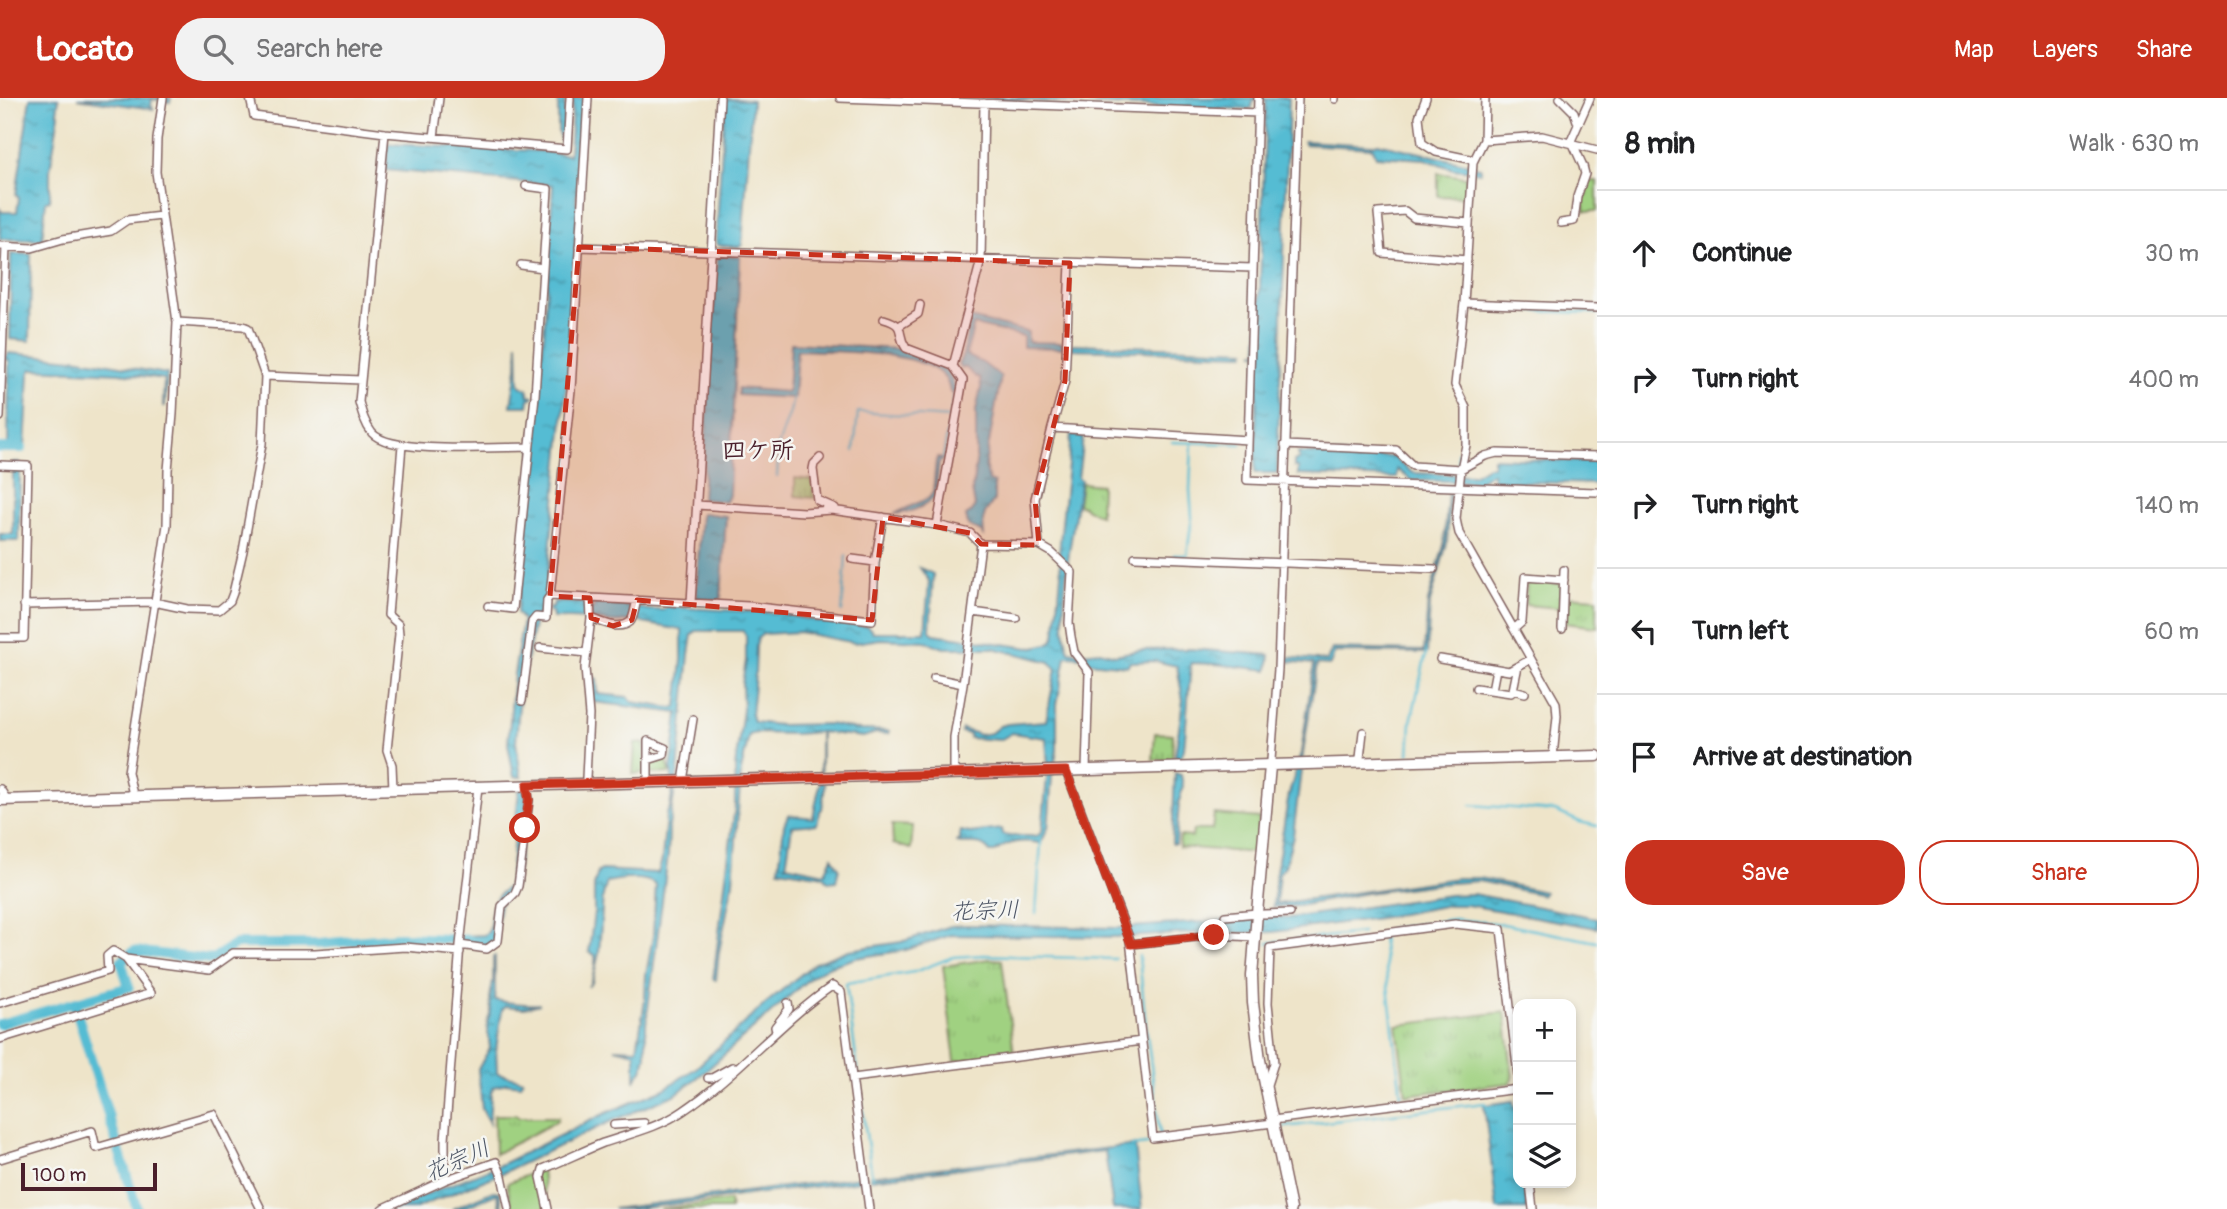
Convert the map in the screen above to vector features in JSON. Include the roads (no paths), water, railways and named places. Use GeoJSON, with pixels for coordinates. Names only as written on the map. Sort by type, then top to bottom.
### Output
{"type":"FeatureCollection","features":[{"type":"Feature","properties":{"kind":"street"},"geometry":{"type":"LineString","coordinates":[[133,795],[128,772],[167,525],[177,322],[161,216],[156,156],[163,98]]}},
{"type":"Feature","properties":{"kind":"street"},"geometry":{"type":"LineString","coordinates":[[250,98],[254,116],[385,135],[567,149],[570,98]]}},
{"type":"Feature","properties":{"kind":"street"},"geometry":{"type":"LineString","coordinates":[[434,137],[439,98]]}},
{"type":"Feature","properties":{"kind":"street"},"geometry":{"type":"LineString","coordinates":[[522,701],[532,622],[536,617],[546,618],[547,600],[550,596],[571,390],[588,98]]}},
{"type":"Feature","properties":{"kind":"street"},"geometry":{"type":"LineString","coordinates":[[691,603],[720,98]]}},
{"type":"Feature","properties":{"kind":"street"},"geometry":{"type":"LineString","coordinates":[[840,98],[984,103],[1258,105],[1247,480],[1597,492]]}},
{"type":"Feature","properties":{"kind":"street"},"geometry":{"type":"LineString","coordinates":[[1291,1209],[1266,1089],[1253,1003],[1255,936],[1278,669],[1298,98]]}},
{"type":"Feature","properties":{"kind":"street"},"geometry":{"type":"LineString","coordinates":[[1426,98],[1419,117],[1422,143],[1436,152],[1474,160]]}},
{"type":"Feature","properties":{"kind":"street"},"geometry":{"type":"LineString","coordinates":[[1485,98],[1484,140],[1474,160],[1455,385],[1466,408],[1466,445],[1456,519],[1459,533],[1556,703],[1553,757]]}},
{"type":"Feature","properties":{"kind":"street"},"geometry":{"type":"LineString","coordinates":[[1561,223],[1574,221],[1577,197],[1585,174],[1584,166],[1572,143],[1590,98]]}},
{"type":"Feature","properties":{"kind":"street"},"geometry":{"type":"LineString","coordinates":[[1558,99],[1574,112],[1578,124]]}},
{"type":"Feature","properties":{"kind":"street"},"geometry":{"type":"LineString","coordinates":[[953,366],[981,260],[984,103]]}},
{"type":"Feature","properties":{"kind":"street"},"geometry":{"type":"LineString","coordinates":[[385,135],[359,402],[364,419],[373,434],[384,442],[438,448],[529,447]]}},
{"type":"Feature","properties":{"kind":"street"},"geometry":{"type":"LineString","coordinates":[[1484,140],[1542,136],[1597,150]]}},
{"type":"Feature","properties":{"kind":"street"},"geometry":{"type":"LineString","coordinates":[[488,606],[513,609],[536,396],[548,189],[526,187]]}},
{"type":"Feature","properties":{"kind":"street"},"geometry":{"type":"LineString","coordinates":[[1467,260],[1382,253],[1378,213],[1405,211],[1414,218],[1469,223]]}},
{"type":"Feature","properties":{"kind":"street"},"geometry":{"type":"LineString","coordinates":[[0,417],[3,246],[32,248],[63,239],[111,231],[127,220],[161,216]]}},
{"type":"Feature","properties":{"kind":"street"},"geometry":{"type":"LineString","coordinates":[[579,247],[1253,268]]}},
{"type":"Feature","properties":{"kind":"street"},"geometry":{"type":"LineString","coordinates":[[1039,545],[1035,499],[1065,381],[1070,263]]}},
{"type":"Feature","properties":{"kind":"street"},"geometry":{"type":"LineString","coordinates":[[521,265],[543,268]]}},
{"type":"Feature","properties":{"kind":"street"},"geometry":{"type":"LineString","coordinates":[[1464,303],[1597,308]]}},
{"type":"Feature","properties":{"kind":"street"},"geometry":{"type":"LineString","coordinates":[[899,326],[918,314],[920,306]]}},
{"type":"Feature","properties":{"kind":"street"},"geometry":{"type":"LineString","coordinates":[[884,319],[899,326],[902,343],[906,348],[953,366],[963,380],[937,524]]}},
{"type":"Feature","properties":{"kind":"street"},"geometry":{"type":"LineString","coordinates":[[24,605],[154,602],[187,609],[219,610],[230,601],[257,481],[262,444],[265,376],[248,328],[177,322]]}},
{"type":"Feature","properties":{"kind":"street"},"geometry":{"type":"LineString","coordinates":[[265,376],[361,380]]}},
{"type":"Feature","properties":{"kind":"street"},"geometry":{"type":"LineString","coordinates":[[1052,428],[1248,440]]}},
{"type":"Feature","properties":{"kind":"street"},"geometry":{"type":"LineString","coordinates":[[393,789],[392,765],[387,750],[399,634],[398,624],[388,615],[402,445]]}},
{"type":"Feature","properties":{"kind":"street"},"geometry":{"type":"LineString","coordinates":[[1285,445],[1396,450],[1413,466],[1461,469],[1485,456],[1497,453],[1597,456]]}},
{"type":"Feature","properties":{"kind":"street"},"geometry":{"type":"LineString","coordinates":[[820,458],[813,468],[817,500],[842,512]]}},
{"type":"Feature","properties":{"kind":"street"},"geometry":{"type":"LineString","coordinates":[[0,465],[28,466],[23,638],[0,638]]}},
{"type":"Feature","properties":{"kind":"street"},"geometry":{"type":"LineString","coordinates":[[697,505],[804,512],[831,510],[937,524],[970,533],[981,544],[1039,545],[1051,552],[1072,572],[1069,623],[1071,637],[1074,652],[1089,672],[1086,770]]}},
{"type":"Feature","properties":{"kind":"street"},"geometry":{"type":"LineString","coordinates":[[550,596],[749,606],[872,620],[875,562],[883,517]]}},
{"type":"Feature","properties":{"kind":"street"},"geometry":{"type":"LineString","coordinates":[[959,774],[954,767],[954,737],[981,544]]}},
{"type":"Feature","properties":{"kind":"street"},"geometry":{"type":"LineString","coordinates":[[1135,557],[1434,569]]}},
{"type":"Feature","properties":{"kind":"street"},"geometry":{"type":"LineString","coordinates":[[852,559],[875,562]]}},
{"type":"Feature","properties":{"kind":"street"},"geometry":{"type":"LineString","coordinates":[[1562,629],[1564,570]]}},
{"type":"Feature","properties":{"kind":"street"},"geometry":{"type":"LineString","coordinates":[[1514,629],[1522,622],[1525,578],[1564,580]]}},
{"type":"Feature","properties":{"kind":"street"},"geometry":{"type":"LineString","coordinates":[[586,778],[589,715],[585,668],[591,618],[590,598]]}},
{"type":"Feature","properties":{"kind":"street"},"geometry":{"type":"LineString","coordinates":[[591,618],[613,626],[628,623],[632,620],[637,600]]}},
{"type":"Feature","properties":{"kind":"street"},"geometry":{"type":"LineString","coordinates":[[973,612],[1016,618]]}},
{"type":"Feature","properties":{"kind":"street"},"geometry":{"type":"LineString","coordinates":[[540,648],[587,653]]}},
{"type":"Feature","properties":{"kind":"street"},"geometry":{"type":"LineString","coordinates":[[1440,659],[1509,671],[1531,659]]}},
{"type":"Feature","properties":{"kind":"street"},"geometry":{"type":"LineString","coordinates":[[1518,666],[1513,690],[1525,693]]}},
{"type":"Feature","properties":{"kind":"street"},"geometry":{"type":"LineString","coordinates":[[1492,690],[1496,668]]}},
{"type":"Feature","properties":{"kind":"street"},"geometry":{"type":"LineString","coordinates":[[934,678],[963,684]]}},
{"type":"Feature","properties":{"kind":"street"},"geometry":{"type":"LineString","coordinates":[[1476,688],[1511,693]]}},
{"type":"Feature","properties":{"kind":"street"},"geometry":{"type":"LineString","coordinates":[[684,775],[693,719]]}},
{"type":"Feature","properties":{"kind":"street"},"geometry":{"type":"LineString","coordinates":[[1360,758],[1363,732]]}},
{"type":"Feature","properties":{"kind":"street"},"geometry":{"type":"LineString","coordinates":[[0,789],[3,800],[1597,756]]}},
{"type":"Feature","properties":{"kind":"street"},"geometry":{"type":"LineString","coordinates":[[648,760],[648,781]]}},
{"type":"Feature","properties":{"kind":"street"},"geometry":{"type":"LineString","coordinates":[[1066,771],[1130,942],[1153,1138],[1513,1090]]}},
{"type":"Feature","properties":{"kind":"street"},"geometry":{"type":"LineString","coordinates":[[126,959],[209,970],[233,953],[315,953],[405,947],[487,949],[498,942],[502,906],[518,886],[529,800],[527,785]]}},
{"type":"Feature","properties":{"kind":"street"},"geometry":{"type":"LineString","coordinates":[[445,1180],[445,1140],[460,949],[478,787]]}},
{"type":"Feature","properties":{"kind":"street"},"geometry":{"type":"LineString","coordinates":[[1225,916],[1290,913]]}},
{"type":"Feature","properties":{"kind":"street"},"geometry":{"type":"LineString","coordinates":[[1266,1089],[1273,1063],[1268,1003],[1270,947],[1455,924],[1501,929],[1516,1062]]}},
{"type":"Feature","properties":{"kind":"street"},"geometry":{"type":"LineString","coordinates":[[1130,942],[1214,935],[1255,936]]}},
{"type":"Feature","properties":{"kind":"street"},"geometry":{"type":"LineString","coordinates":[[0,1003],[108,971],[107,956],[113,951],[126,959],[151,993],[0,1039]]}},
{"type":"Feature","properties":{"kind":"street"},"geometry":{"type":"LineString","coordinates":[[548,1209],[541,1177],[544,1169],[600,1144],[638,1132],[680,1114],[832,986],[841,992],[869,1209]]}},
{"type":"Feature","properties":{"kind":"street"},"geometry":{"type":"LineString","coordinates":[[776,1032],[775,1027],[789,1009],[788,1003]]}},
{"type":"Feature","properties":{"kind":"street"},"geometry":{"type":"LineString","coordinates":[[853,1078],[1142,1041]]}},
{"type":"Feature","properties":{"kind":"street"},"geometry":{"type":"LineString","coordinates":[[708,1078],[738,1066]]}},
{"type":"Feature","properties":{"kind":"street"},"geometry":{"type":"LineString","coordinates":[[0,1159],[92,1130],[96,1148],[214,1114],[261,1209]]}},
{"type":"Feature","properties":{"kind":"street"},"geometry":{"type":"LineString","coordinates":[[614,1125],[644,1123]]}},
{"type":"Feature","properties":{"kind":"street"},"geometry":{"type":"LineString","coordinates":[[382,1209],[445,1180],[496,1162],[509,1209]]}},
{"type":"Feature","properties":{"kind":"street"},"geometry":{"type":"LineString","coordinates":[[1531,1188],[1533,1209]]}},
{"type":"Feature","properties":{"kind":"water"},"geometry":{"type":"Polygon","coordinates":[[[30,98],[59,98],[50,170],[50,200],[46,201],[42,240],[0,239],[0,209],[2,212],[17,212],[19,198],[16,195],[30,98]]]}},
{"type":"Feature","properties":{"kind":"water"},"geometry":{"type":"Polygon","coordinates":[[[77,98],[171,98],[170,102],[152,99],[153,109],[77,98]]]}},
{"type":"Feature","properties":{"kind":"water"},"geometry":{"type":"Polygon","coordinates":[[[558,98],[565,98],[561,142],[558,132],[558,98]]]}},
{"type":"Feature","properties":{"kind":"water"},"geometry":{"type":"Polygon","coordinates":[[[573,98],[584,98],[568,369],[545,602],[543,614],[536,615],[520,693],[516,742],[521,777],[514,777],[508,744],[514,674],[523,620],[517,613],[544,334],[553,185],[386,170],[388,144],[540,151],[569,155],[573,98]]]}},
{"type":"Feature","properties":{"kind":"water"},"geometry":{"type":"Polygon","coordinates":[[[981,98],[1289,98],[1277,473],[1255,473],[1258,353],[1254,353],[1258,351],[1266,100],[1253,100],[1252,108],[1247,109],[981,98]]]}},
{"type":"Feature","properties":{"kind":"water"},"geometry":{"type":"Polygon","coordinates":[[[725,100],[752,100],[742,245],[739,247],[717,245],[716,241],[725,100]]]}},
{"type":"Feature","properties":{"kind":"water"},"geometry":{"type":"Polygon","coordinates":[[[1304,141],[1372,145],[1378,143],[1468,164],[1481,168],[1481,172],[1453,169],[1425,159],[1376,156],[1373,148],[1304,144],[1304,141]]]}},
{"type":"Feature","properties":{"kind":"water"},"geometry":{"type":"Polygon","coordinates":[[[11,254],[31,254],[30,341],[10,339],[11,254]]]}},
{"type":"Feature","properties":{"kind":"water"},"geometry":{"type":"Polygon","coordinates":[[[721,256],[740,257],[729,495],[726,502],[702,499],[717,259],[721,256]]]}},
{"type":"Feature","properties":{"kind":"water"},"geometry":{"type":"Polygon","coordinates":[[[970,318],[1028,332],[1028,342],[1062,343],[1062,348],[1023,347],[1023,336],[974,325],[966,355],[983,363],[1001,377],[985,465],[989,481],[994,483],[994,500],[985,513],[984,537],[983,533],[968,525],[966,516],[975,506],[972,490],[976,463],[976,411],[981,387],[980,379],[958,365],[963,354],[970,318]]]}},
{"type":"Feature","properties":{"kind":"water"},"geometry":{"type":"Polygon","coordinates":[[[518,343],[519,383],[527,389],[529,396],[533,397],[529,399],[528,406],[511,406],[518,343]]]}},
{"type":"Feature","properties":{"kind":"water"},"geometry":{"type":"Polygon","coordinates":[[[791,343],[898,349],[941,366],[949,373],[956,391],[954,394],[950,392],[945,379],[932,368],[916,361],[875,354],[797,350],[794,398],[738,395],[738,388],[788,392],[791,343]]]}},
{"type":"Feature","properties":{"kind":"water"},"geometry":{"type":"Polygon","coordinates":[[[1072,344],[1246,350],[1245,354],[1072,349],[1072,344]]]}},
{"type":"Feature","properties":{"kind":"water"},"geometry":{"type":"Polygon","coordinates":[[[9,353],[75,358],[167,374],[165,406],[164,379],[120,373],[32,369],[29,374],[25,448],[8,448],[9,360],[5,359],[9,353]]]}},
{"type":"Feature","properties":{"kind":"water"},"geometry":{"type":"Polygon","coordinates":[[[1071,435],[1083,437],[1078,478],[1081,480],[1065,592],[1065,636],[1069,651],[1100,651],[1115,655],[1141,650],[1190,649],[1270,655],[1268,670],[1191,663],[1184,749],[1180,758],[1175,757],[1183,700],[1177,666],[1155,661],[1130,662],[1127,666],[1089,662],[1087,657],[1066,656],[1057,704],[1057,750],[1048,828],[1039,843],[1016,842],[990,852],[978,844],[957,843],[960,841],[960,831],[970,833],[1001,829],[1002,834],[1006,835],[1036,837],[1042,832],[1048,766],[1046,738],[1012,733],[1000,740],[970,738],[969,734],[961,732],[962,729],[980,735],[991,733],[1008,724],[1046,721],[1056,669],[1050,662],[993,648],[944,648],[925,641],[880,639],[855,643],[799,632],[763,634],[758,638],[756,646],[751,715],[754,722],[779,725],[829,724],[860,730],[889,731],[888,734],[876,733],[863,737],[821,732],[821,781],[825,784],[822,809],[817,824],[792,826],[786,865],[825,873],[832,857],[839,868],[836,881],[828,882],[824,876],[779,869],[784,825],[788,815],[813,818],[820,783],[820,732],[749,735],[741,771],[733,881],[716,980],[713,979],[735,806],[735,767],[743,710],[746,636],[743,631],[696,631],[692,635],[689,654],[678,770],[646,1024],[646,1057],[635,1082],[635,1053],[615,1048],[637,1049],[653,936],[656,885],[639,879],[607,882],[603,895],[599,953],[592,982],[588,987],[595,963],[595,955],[589,952],[594,886],[598,872],[602,870],[658,873],[673,787],[671,770],[678,713],[594,702],[591,698],[590,676],[597,679],[598,694],[628,697],[632,702],[677,707],[682,630],[643,623],[636,618],[606,622],[553,618],[549,608],[553,608],[554,602],[583,603],[594,609],[594,604],[650,610],[663,610],[667,607],[777,613],[821,622],[867,626],[873,632],[925,632],[929,581],[920,568],[933,574],[930,631],[934,634],[1030,648],[1047,644],[1055,636],[1057,619],[1061,574],[1059,553],[1071,435]]]}},
{"type":"Feature","properties":{"kind":"water"},"geometry":{"type":"Polygon","coordinates":[[[1298,453],[1396,457],[1397,461],[1413,473],[1473,475],[1493,466],[1493,458],[1597,462],[1597,484],[1493,481],[1492,473],[1477,482],[1411,480],[1397,469],[1397,478],[1298,475],[1298,467],[1294,467],[1294,461],[1299,460],[1298,453]]]}},
{"type":"Feature","properties":{"kind":"water"},"geometry":{"type":"Polygon","coordinates":[[[938,457],[943,460],[939,463],[935,497],[916,509],[894,514],[929,498],[933,492],[938,457]]]}},
{"type":"Feature","properties":{"kind":"water"},"geometry":{"type":"Polygon","coordinates":[[[13,462],[20,462],[19,541],[0,541],[0,534],[13,534],[13,462]]]}},
{"type":"Feature","properties":{"kind":"water"},"geometry":{"type":"Polygon","coordinates":[[[1450,491],[1447,543],[1430,603],[1427,653],[1335,652],[1330,665],[1317,664],[1293,836],[1285,866],[1279,873],[1276,904],[1457,878],[1480,878],[1544,892],[1543,895],[1479,881],[1437,884],[1298,906],[1273,907],[1289,794],[1301,753],[1314,664],[1287,661],[1287,657],[1327,661],[1332,649],[1424,651],[1428,602],[1444,545],[1450,491]]]}},
{"type":"Feature","properties":{"kind":"water"},"geometry":{"type":"Polygon","coordinates":[[[703,513],[726,516],[719,600],[696,597],[703,513]]]}},
{"type":"Feature","properties":{"kind":"water"},"geometry":{"type":"Polygon","coordinates":[[[1175,773],[1181,775],[1183,786],[1176,844],[1172,844],[1175,773]]]}},
{"type":"Feature","properties":{"kind":"water"},"geometry":{"type":"Polygon","coordinates":[[[519,790],[525,790],[526,805],[515,886],[500,904],[495,940],[487,946],[464,942],[464,936],[484,935],[489,931],[495,901],[509,885],[519,790]]]}},
{"type":"Feature","properties":{"kind":"water"},"geometry":{"type":"Polygon","coordinates":[[[1473,894],[1597,918],[1597,928],[1467,905],[1449,905],[1379,918],[1273,932],[1225,931],[1125,937],[951,935],[906,950],[856,958],[830,966],[813,975],[707,1070],[675,1095],[607,1123],[507,1171],[414,1209],[389,1209],[502,1164],[604,1114],[664,1089],[696,1068],[765,1004],[815,963],[849,950],[901,942],[951,926],[1118,928],[1289,918],[1449,895],[1473,894]]]}},
{"type":"Feature","properties":{"kind":"water"},"geometry":{"type":"Polygon","coordinates":[[[495,956],[495,1000],[540,1004],[524,1008],[505,1006],[502,1010],[496,1049],[497,1073],[523,1080],[521,1085],[506,1083],[494,1087],[491,1092],[489,1123],[482,1109],[478,1069],[490,1048],[487,1023],[491,1011],[495,956]]]}},
{"type":"Feature","properties":{"kind":"water"},"geometry":{"type":"Polygon","coordinates":[[[1513,1101],[1513,1188],[1525,1188],[1527,1209],[1497,1209],[1484,1105],[1513,1101]]]}},
{"type":"Feature","properties":{"kind":"water"},"geometry":{"type":"Polygon","coordinates":[[[1135,1145],[1142,1209],[1113,1209],[1105,1151],[870,1179],[870,1176],[1135,1145]]]}},
{"type":"Feature","properties":{"kind":"water"},"geometry":{"type":"Polygon","coordinates":[[[860,1177],[861,1181],[634,1209],[613,1209],[860,1177]]]}},
{"type":"Feature","properties":{"kind":"water"},"geometry":{"type":"Polygon","coordinates":[[[493,1191],[500,1192],[502,1209],[496,1194],[461,1209],[452,1209],[493,1191]]]}},
{"type":"Feature","properties":{"kind":"waterway"},"geometry":{"type":"LineString","coordinates":[[1469,309],[1597,313]]}},
{"type":"Feature","properties":{"kind":"waterway"},"geometry":{"type":"LineString","coordinates":[[943,458],[954,394]]}},
{"type":"Feature","properties":{"kind":"waterway"},"geometry":{"type":"LineString","coordinates":[[777,476],[779,443],[793,398]]}},
{"type":"Feature","properties":{"kind":"waterway"},"geometry":{"type":"LineString","coordinates":[[854,451],[858,412],[951,418]]}},
{"type":"Feature","properties":{"kind":"waterway"},"geometry":{"type":"LineString","coordinates":[[1172,442],[1241,444]]}},
{"type":"Feature","properties":{"kind":"waterway"},"geometry":{"type":"LineString","coordinates":[[1174,555],[1187,555],[1192,517],[1192,443]]}},
{"type":"Feature","properties":{"kind":"waterway"},"geometry":{"type":"LineString","coordinates":[[0,448],[22,448]]}},
{"type":"Feature","properties":{"kind":"waterway"},"geometry":{"type":"LineString","coordinates":[[1458,452],[1458,464]]}},
{"type":"Feature","properties":{"kind":"waterway"},"geometry":{"type":"LineString","coordinates":[[842,612],[846,556]]}},
{"type":"Feature","properties":{"kind":"waterway"},"geometry":{"type":"LineString","coordinates":[[1409,754],[1411,722],[1426,653]]}},
{"type":"Feature","properties":{"kind":"waterway"},"geometry":{"type":"LineString","coordinates":[[1471,805],[1555,811],[1597,826]]}},
{"type":"Feature","properties":{"kind":"waterway"},"geometry":{"type":"LineString","coordinates":[[1036,913],[1041,842]]}},
{"type":"Feature","properties":{"kind":"waterway"},"geometry":{"type":"LineString","coordinates":[[1389,929],[1454,919],[1503,924],[1597,942]]}},
{"type":"Feature","properties":{"kind":"waterway"},"geometry":{"type":"LineString","coordinates":[[1268,943],[1362,933]]}},
{"type":"Feature","properties":{"kind":"waterway"},"geometry":{"type":"LineString","coordinates":[[0,1024],[129,987],[121,961],[134,951],[211,960],[236,944],[319,944],[400,937],[470,940]]}},
{"type":"Feature","properties":{"kind":"waterway"},"geometry":{"type":"LineString","coordinates":[[1382,937],[1401,1095]]}},
{"type":"Feature","properties":{"kind":"waterway"},"geometry":{"type":"LineString","coordinates":[[872,1178],[846,983],[914,972],[953,957],[983,955],[1115,959]]}},
{"type":"Feature","properties":{"kind":"waterway"},"geometry":{"type":"LineString","coordinates":[[1132,1146],[1161,1142],[1139,956]]}},
{"type":"Feature","properties":{"kind":"waterway"},"geometry":{"type":"LineString","coordinates":[[74,1003],[137,1209]]}},
{"type":"Feature","properties":{"kind":"waterway"},"geometry":{"type":"LineString","coordinates":[[1284,1127],[1486,1105]]}},
{"type":"Feature","properties":{"kind":"district","name":"四ケ所"},"geometry":{"type":"Point","coordinates":[758,450]}},
{"type":"Feature","properties":{"kind":"water label","name":"花宗川"},"geometry":{"type":"Point","coordinates":[985,910]}},
{"type":"Feature","properties":{"kind":"water label","name":"花宗川"},"geometry":{"type":"Point","coordinates":[457,1160]}}]}
